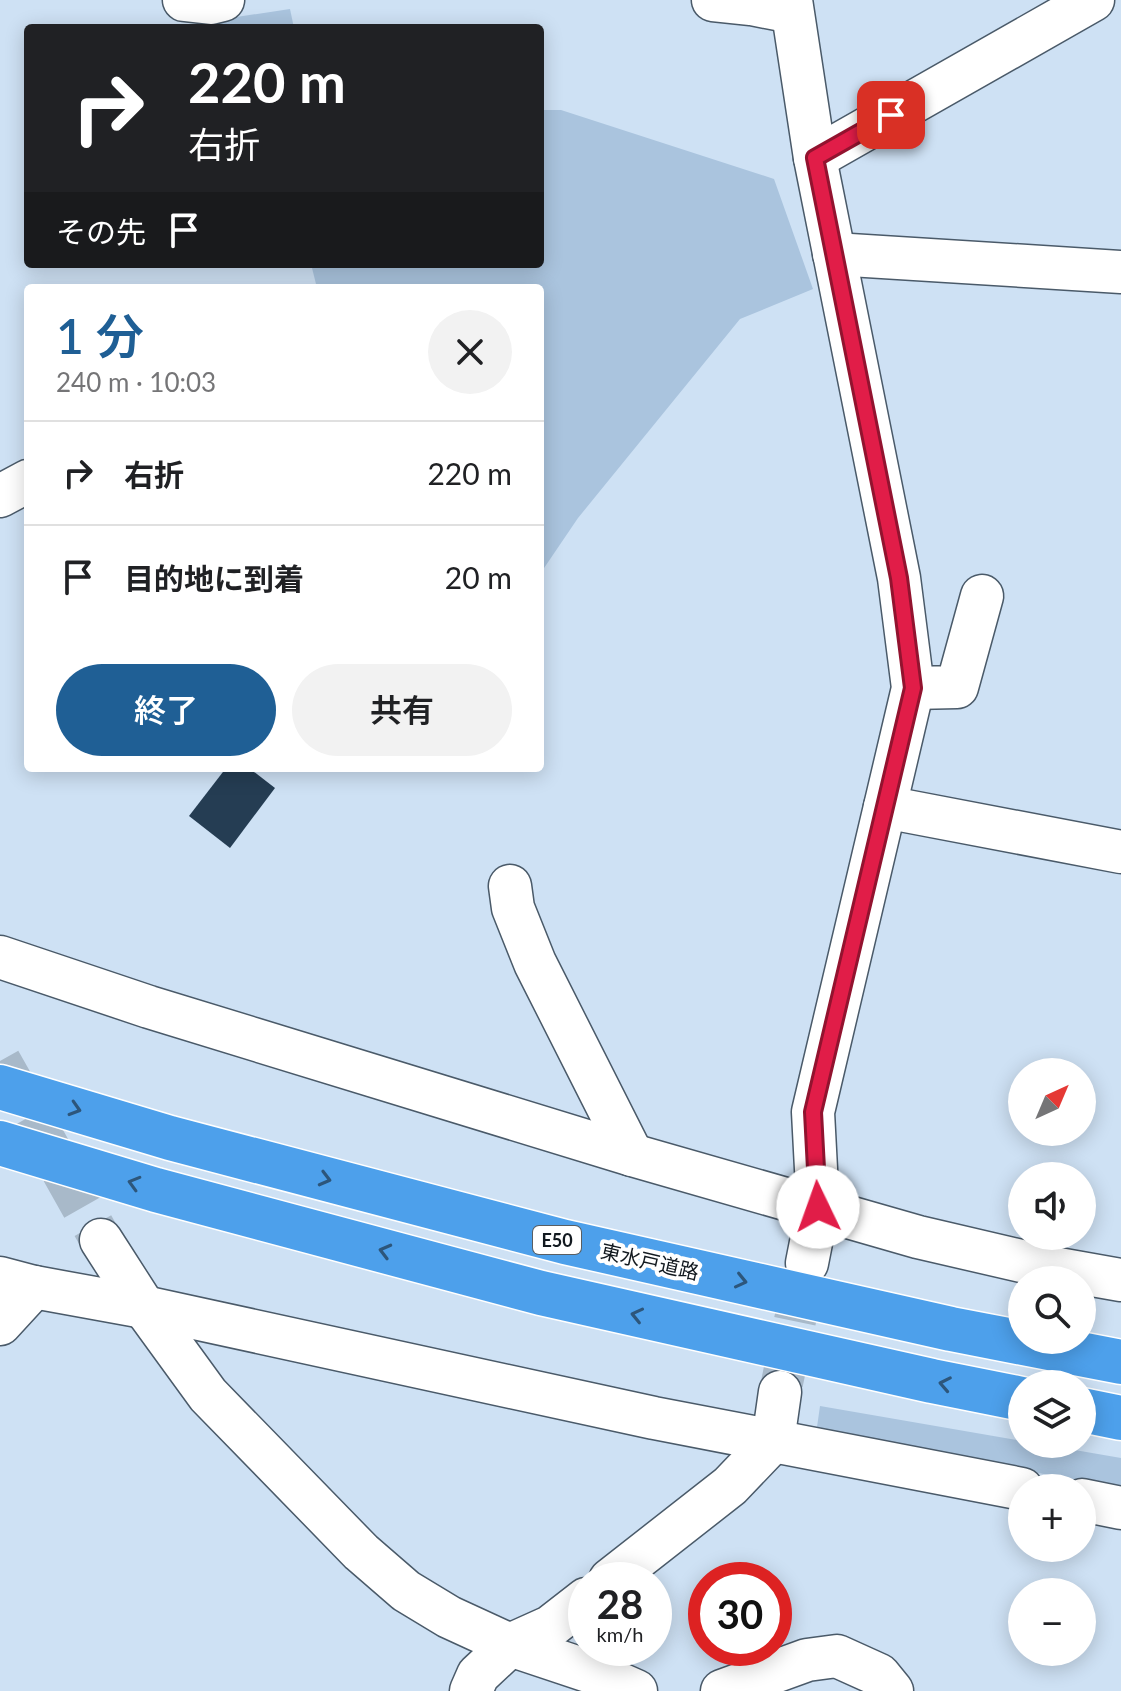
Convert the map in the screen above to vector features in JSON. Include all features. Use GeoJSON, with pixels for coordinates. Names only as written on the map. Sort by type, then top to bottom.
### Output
{"type":"FeatureCollection","features":[{"type":"Feature","properties":{"kind":"highway","name":"東水戸道路"},"geometry":{"type":"LineString","coordinates":[[0,1087],[170,1138],[565,1242],[951,1329],[1121,1362]]}},
{"type":"Feature","properties":{"kind":"highway"},"geometry":{"type":"LineString","coordinates":[[0,1143],[156,1190],[541,1293],[1008,1396]]}},
{"type":"Feature","properties":{"kind":"highway"},"geometry":{"type":"LineString","coordinates":[[1096,1413],[1121,1418]]}},
{"type":"Feature","properties":{"kind":"street"},"geometry":{"type":"LineString","coordinates":[[184,0],[211,3],[223,0]]}},
{"type":"Feature","properties":{"kind":"street"},"geometry":{"type":"LineString","coordinates":[[713,0],[792,6],[815,158],[899,578],[913,688],[813,1112],[818,1207],[807,1263]]}},
{"type":"Feature","properties":{"kind":"street"},"geometry":{"type":"LineString","coordinates":[[815,158],[1093,0]]}},
{"type":"Feature","properties":{"kind":"street"},"geometry":{"type":"LineString","coordinates":[[834,254],[1121,272]]}},
{"type":"Feature","properties":{"kind":"street"},"geometry":{"type":"LineString","coordinates":[[0,496],[24,483]]}},
{"type":"Feature","properties":{"kind":"street"},"geometry":{"type":"LineString","coordinates":[[913,688],[957,687],[982,596]]}},
{"type":"Feature","properties":{"kind":"street"},"geometry":{"type":"LineString","coordinates":[[885,807],[1121,852]]}},
{"type":"Feature","properties":{"kind":"street"},"geometry":{"type":"LineString","coordinates":[[510,886],[513,908],[535,963],[632,1155]]}},
{"type":"Feature","properties":{"kind":"street"},"geometry":{"type":"LineString","coordinates":[[0,957],[149,1007],[632,1155],[918,1237],[1047,1267],[1121,1280]]}},
{"type":"Feature","properties":{"kind":"street"},"geometry":{"type":"LineString","coordinates":[[101,1240],[144,1307],[208,1395],[361,1552],[406,1591],[449,1617],[510,1645],[600,1675],[636,1691]]}},
{"type":"Feature","properties":{"kind":"street"},"geometry":{"type":"LineString","coordinates":[[0,1324],[17,1283],[144,1307],[654,1418],[1008,1486]]}},
{"type":"Feature","properties":{"kind":"street"},"geometry":{"type":"LineString","coordinates":[[633,1562],[730,1486],[773,1441],[780,1392]]}},
{"type":"Feature","properties":{"kind":"street"},"geometry":{"type":"LineString","coordinates":[[1096,1503],[1121,1508]]}},
{"type":"Feature","properties":{"kind":"street"},"geometry":{"type":"LineString","coordinates":[[471,1691],[478,1675],[510,1645],[550,1627],[568,1613]]}},
{"type":"Feature","properties":{"kind":"street"},"geometry":{"type":"LineString","coordinates":[[722,1691],[807,1660],[837,1656],[879,1675],[892,1691]]}},
{"type":"Feature","properties":{"kind":"shaded area"},"geometry":{"type":"Polygon","coordinates":[[[290,9],[293,24],[197,24],[290,9]]]}},
{"type":"Feature","properties":{"kind":"shaded area"},"geometry":{"type":"Polygon","coordinates":[[[544,110],[561,110],[774,179],[813,289],[740,319],[578,518],[544,568],[544,284],[316,284],[312,268],[544,268],[544,110]]]}},
{"type":"Feature","properties":{"kind":"shaded area"},"geometry":{"type":"Polygon","coordinates":[[[820,1406],[1008,1439],[1008,1458],[1096,1458],[1096,1454],[1121,1458],[1121,1490],[1096,1485],[1096,1474],[1044,1474],[817,1427],[820,1406]]]}},
{"type":"Feature","properties":{"kind":"building"},"geometry":{"type":"Polygon","coordinates":[[[223,772],[254,772],[275,788],[230,848],[189,816],[223,772]]]}},
{"type":"Feature","properties":{"kind":"tunnel"},"geometry":{"type":"LineString","coordinates":[[0,1061],[101,1240]]}},
{"type":"Feature","properties":{"kind":"tunnel"},"geometry":{"type":"LineString","coordinates":[[782,1383],[807,1263]]}},
{"type":"Feature","properties":{"kind":"route"},"geometry":{"type":"LineString","coordinates":[[818,1207],[813,1112],[913,688],[899,578],[815,158],[891,115]]}}]}
